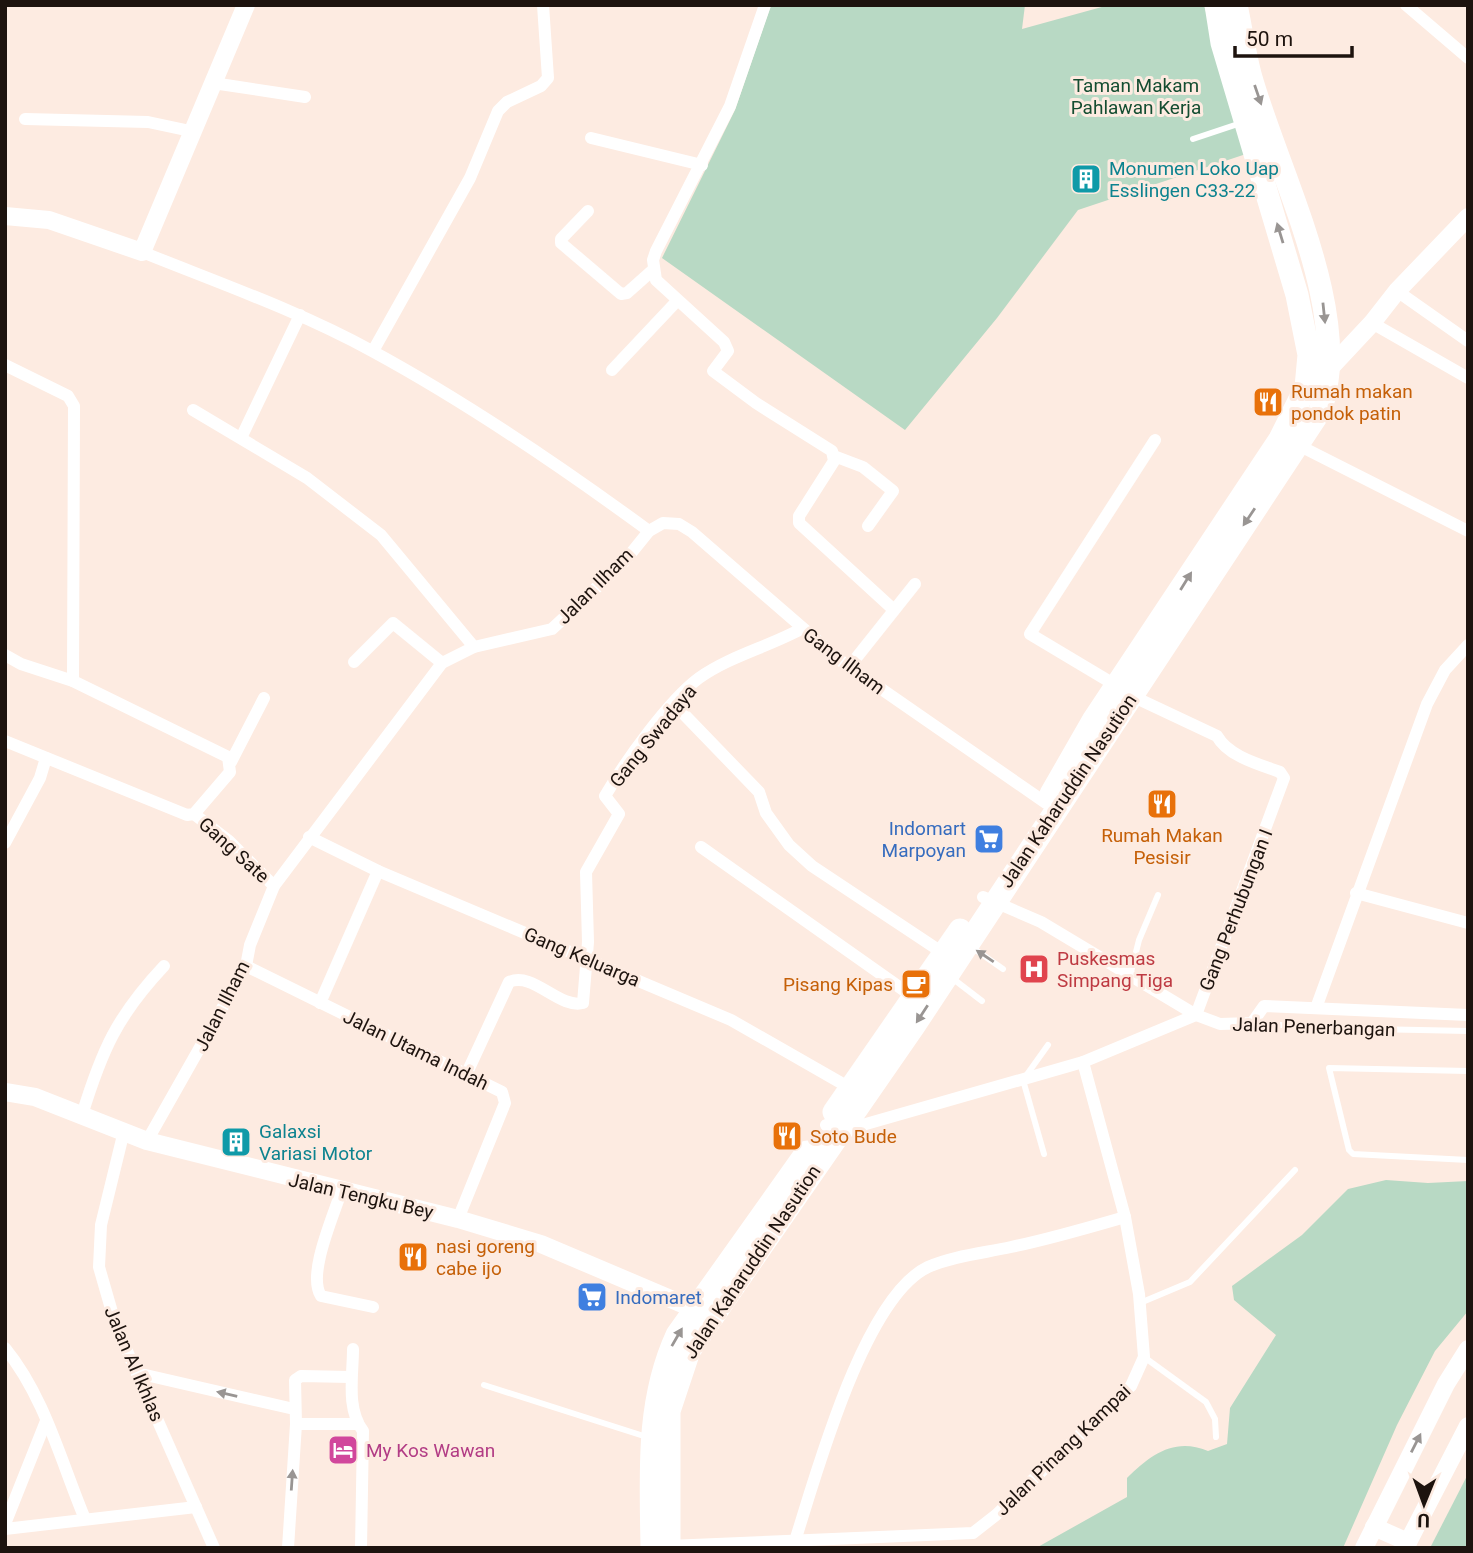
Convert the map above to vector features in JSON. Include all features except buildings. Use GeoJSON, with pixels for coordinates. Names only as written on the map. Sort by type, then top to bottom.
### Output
{"type":"FeatureCollection","features":[{"type":"Feature","properties":{"kind":"highway","name":"Jalan Kaharuddin Nasution"},"geometry":{"type":"LineString","coordinates":[[832,1129],[850,1088],[912,996],[967,944],[989,900],[1046,803],[1320,411],[1326,393],[1319,370],[1309,355],[1297,295],[1222,43],[1216,5]]}},
{"type":"Feature","properties":{"kind":"highway","name":"Jalan Kaharuddin Nasution"},"geometry":{"type":"LineString","coordinates":[[663,1547],[651,1438],[657,1392],[670,1350],[704,1313],[989,900],[1125,691],[1280,439],[1306,387],[1319,370],[1323,300],[1309,249],[1250,74],[1236,5]]}},
{"type":"Feature","properties":{"kind":"highway","name":"Jalan Kaharuddin Nasution"},"geometry":{"type":"LineString","coordinates":[[663,1547],[669,1411],[704,1313]]}},
{"type":"Feature","properties":{"kind":"street"},"geometry":{"type":"LineString","coordinates":[[5,216],[49,220],[142,252],[195,132],[246,5]]}},
{"type":"Feature","properties":{"kind":"street"},"geometry":{"type":"LineString","coordinates":[[373,351],[470,177],[498,111],[507,102],[541,86],[548,78],[543,5]]}},
{"type":"Feature","properties":{"kind":"street"},"geometry":{"type":"LineString","coordinates":[[765,5],[730,106],[656,251],[656,280],[724,342],[728,351],[713,371],[755,403],[832,452],[834,456],[863,467],[893,491],[868,526]]}},
{"type":"Feature","properties":{"kind":"street"},"geometry":{"type":"LineString","coordinates":[[1406,5],[1468,58]]}},
{"type":"Feature","properties":{"kind":"street"},"geometry":{"type":"LineString","coordinates":[[213,83],[304,97]]}},
{"type":"Feature","properties":{"kind":"street"},"geometry":{"type":"LineString","coordinates":[[25,119],[148,122],[195,132]]}},
{"type":"Feature","properties":{"kind":"street"},"geometry":{"type":"LineString","coordinates":[[591,138],[702,165]]}},
{"type":"Feature","properties":{"kind":"street"},"geometry":{"type":"LineString","coordinates":[[589,211],[561,239],[561,243],[621,294],[626,293],[654,269]]}},
{"type":"Feature","properties":{"kind":"street"},"geometry":{"type":"LineString","coordinates":[[1319,370],[1373,323],[1396,291],[1468,217]]}},
{"type":"Feature","properties":{"kind":"street","name":"Jalan Ilham"},"geometry":{"type":"LineString","coordinates":[[142,252],[300,315],[373,351],[541,455],[649,531],[624,562],[552,629],[474,647],[442,663],[274,886],[250,944],[246,966],[147,1141]]}},
{"type":"Feature","properties":{"kind":"street"},"geometry":{"type":"LineString","coordinates":[[1396,291],[1468,341]]}},
{"type":"Feature","properties":{"kind":"street"},"geometry":{"type":"LineString","coordinates":[[612,370],[677,301]]}},
{"type":"Feature","properties":{"kind":"street"},"geometry":{"type":"LineString","coordinates":[[241,438],[300,315]]}},
{"type":"Feature","properties":{"kind":"street"},"geometry":{"type":"LineString","coordinates":[[1373,323],[1468,378]]}},
{"type":"Feature","properties":{"kind":"street"},"geometry":{"type":"LineString","coordinates":[[5,365],[68,396],[74,406],[73,681]]}},
{"type":"Feature","properties":{"kind":"street"},"geometry":{"type":"LineString","coordinates":[[193,410],[307,478],[381,535],[474,647]]}},
{"type":"Feature","properties":{"kind":"street"},"geometry":{"type":"LineString","coordinates":[[1125,691],[1030,634],[1155,440]]}},
{"type":"Feature","properties":{"kind":"street"},"geometry":{"type":"LineString","coordinates":[[1298,445],[1468,531]]}},
{"type":"Feature","properties":{"kind":"street"},"geometry":{"type":"LineString","coordinates":[[834,456],[799,516],[799,523],[894,610]]}},
{"type":"Feature","properties":{"kind":"street","name":"Gang Ilham"},"geometry":{"type":"LineString","coordinates":[[649,531],[671,522],[692,533],[801,629],[849,667],[1046,803]]}},
{"type":"Feature","properties":{"kind":"street"},"geometry":{"type":"LineString","coordinates":[[849,667],[915,584]]}},
{"type":"Feature","properties":{"kind":"street"},"geometry":{"type":"LineString","coordinates":[[354,662],[393,624],[442,663]]}},
{"type":"Feature","properties":{"kind":"street","name":"Gang Swadaya"},"geometry":{"type":"LineString","coordinates":[[466,1075],[507,984],[519,979],[582,1004],[587,961],[586,872],[618,814],[605,796],[674,704],[698,679],[733,658],[765,648],[801,629]]}},
{"type":"Feature","properties":{"kind":"street"},"geometry":{"type":"LineString","coordinates":[[1316,1008],[1427,704],[1445,670],[1468,645]]}},
{"type":"Feature","properties":{"kind":"street"},"geometry":{"type":"LineString","coordinates":[[5,655],[21,664],[73,681],[228,757],[231,762]]}},
{"type":"Feature","properties":{"kind":"street","name":"Gang Perhubungan I"},"geometry":{"type":"LineString","coordinates":[[1125,691],[1217,736],[1220,745],[1231,752],[1283,774],[1276,806],[1196,1015]]}},
{"type":"Feature","properties":{"kind":"street"},"geometry":{"type":"LineString","coordinates":[[5,741],[173,810],[194,814],[230,772],[231,762],[264,698]]}},
{"type":"Feature","properties":{"kind":"street"},"geometry":{"type":"LineString","coordinates":[[674,704],[760,792],[766,813],[781,834],[812,866],[945,964]]}},
{"type":"Feature","properties":{"kind":"street"},"geometry":{"type":"LineString","coordinates":[[5,843],[40,778],[46,758]]}},
{"type":"Feature","properties":{"kind":"street","name":"Gang Sate"},"geometry":{"type":"LineString","coordinates":[[194,814],[229,841],[274,886]]}},
{"type":"Feature","properties":{"kind":"street","name":"Gang Keluarga"},"geometry":{"type":"LineString","coordinates":[[309,837],[379,871],[731,1020],[850,1088]]}},
{"type":"Feature","properties":{"kind":"street"},"geometry":{"type":"LineString","coordinates":[[701,847],[912,996]]}},
{"type":"Feature","properties":{"kind":"street"},"geometry":{"type":"LineString","coordinates":[[320,1003],[379,871]]}},
{"type":"Feature","properties":{"kind":"street"},"geometry":{"type":"LineString","coordinates":[[1356,893],[1468,923]]}},
{"type":"Feature","properties":{"kind":"street","name":"Jalan Penerbangan"},"geometry":{"type":"LineString","coordinates":[[989,900],[1041,922],[1196,1015],[1220,1024],[1252,1023]]}},
{"type":"Feature","properties":{"kind":"street"},"geometry":{"type":"LineString","coordinates":[[82,1115],[110,1034],[132,999],[164,966]]}},
{"type":"Feature","properties":{"kind":"street","name":"Jalan Utama Indah"},"geometry":{"type":"LineString","coordinates":[[246,966],[502,1093],[505,1103],[457,1219]]}},
{"type":"Feature","properties":{"kind":"street"},"geometry":{"type":"LineString","coordinates":[[1252,1023],[1264,1006],[1468,1015]]}},
{"type":"Feature","properties":{"kind":"street"},"geometry":{"type":"LineString","coordinates":[[832,1129],[1083,1062],[1196,1015]]}},
{"type":"Feature","properties":{"kind":"street"},"geometry":{"type":"LineString","coordinates":[[1083,1062],[1125,1217],[1140,1303],[1144,1357]]}},
{"type":"Feature","properties":{"kind":"street","name":"Jalan Tengku Bey"},"geometry":{"type":"LineString","coordinates":[[5,1092],[35,1097],[147,1141],[341,1192],[457,1219],[541,1244],[704,1313]]}},
{"type":"Feature","properties":{"kind":"street","name":"Jalan Al Ikhlas"},"geometry":{"type":"LineString","coordinates":[[124,1131],[101,1225],[98,1251],[110,1309],[214,1548]]}},
{"type":"Feature","properties":{"kind":"street"},"geometry":{"type":"LineString","coordinates":[[341,1192],[316,1271],[316,1288],[321,1296],[373,1307]]}},
{"type":"Feature","properties":{"kind":"street"},"geometry":{"type":"LineString","coordinates":[[794,1541],[854,1370],[897,1296],[916,1275],[939,1263],[1045,1240],[1125,1217]]}},
{"type":"Feature","properties":{"kind":"street"},"geometry":{"type":"LineString","coordinates":[[5,1348],[25,1373],[85,1519]]}},
{"type":"Feature","properties":{"kind":"street"},"geometry":{"type":"LineString","coordinates":[[353,1349],[350,1377],[356,1424],[363,1431],[361,1548]]}},
{"type":"Feature","properties":{"kind":"street"},"geometry":{"type":"LineString","coordinates":[[1364,1548],[1446,1384],[1468,1349]]}},
{"type":"Feature","properties":{"kind":"street","name":"Jalan Pinang Kampai"},"geometry":{"type":"LineString","coordinates":[[663,1547],[973,1533],[996,1515],[1131,1386],[1144,1357]]}},
{"type":"Feature","properties":{"kind":"street"},"geometry":{"type":"LineString","coordinates":[[137,1373],[294,1409]]}},
{"type":"Feature","properties":{"kind":"street"},"geometry":{"type":"LineString","coordinates":[[288,1548],[296,1424],[294,1383],[300,1376],[350,1377]]}},
{"type":"Feature","properties":{"kind":"street"},"geometry":{"type":"LineString","coordinates":[[46,1421],[5,1526],[196,1507]]}},
{"type":"Feature","properties":{"kind":"street"},"geometry":{"type":"LineString","coordinates":[[296,1424],[356,1424]]}},
{"type":"Feature","properties":{"kind":"street"},"geometry":{"type":"LineString","coordinates":[[1374,1527],[1406,1545],[1468,1426]]}},
{"type":"Feature","properties":{"kind":"lane"},"geometry":{"type":"LineString","coordinates":[[1193,139],[1247,122]]}},
{"type":"Feature","properties":{"kind":"lane"},"geometry":{"type":"LineString","coordinates":[[1130,976],[1139,940],[1158,895]]}},
{"type":"Feature","properties":{"kind":"lane"},"geometry":{"type":"LineString","coordinates":[[967,944],[1003,969]]}},
{"type":"Feature","properties":{"kind":"lane"},"geometry":{"type":"LineString","coordinates":[[945,964],[982,1001]]}},
{"type":"Feature","properties":{"kind":"lane","name":"Jalan Penerbangan"},"geometry":{"type":"LineString","coordinates":[[1252,1023],[1322,1028],[1468,1031]]}},
{"type":"Feature","properties":{"kind":"lane"},"geometry":{"type":"LineString","coordinates":[[1044,1154],[1023,1080],[1048,1045]]}},
{"type":"Feature","properties":{"kind":"lane"},"geometry":{"type":"LineString","coordinates":[[1468,1071],[1329,1068],[1349,1150],[1353,1154],[1468,1160]]}},
{"type":"Feature","properties":{"kind":"lane"},"geometry":{"type":"LineString","coordinates":[[1140,1303],[1190,1282],[1295,1170]]}},
{"type":"Feature","properties":{"kind":"lane"},"geometry":{"type":"LineString","coordinates":[[1144,1357],[1206,1402],[1215,1419],[1216,1437]]}},
{"type":"Feature","properties":{"kind":"lane"},"geometry":{"type":"LineString","coordinates":[[484,1385],[651,1438]]}},
{"type":"Feature","properties":{"kind":"green space","name":"Taman Makam Pahlawan Kerja"},"geometry":{"type":"Polygon","coordinates":[[[771,5],[1025,5],[1022,29],[1109,5],[1204,5],[1246,154],[1078,210],[997,318],[905,430],[662,258],[735,110],[771,5]]]}},
{"type":"Feature","properties":{"kind":"green space"},"geometry":{"type":"Polygon","coordinates":[[[1386,1180],[1428,1183],[1468,1181],[1468,1311],[1435,1351],[1397,1425],[1343,1548],[1036,1548],[1127,1497],[1127,1478],[1154,1455],[1174,1447],[1196,1447],[1208,1451],[1227,1444],[1230,1408],[1276,1335],[1234,1300],[1232,1286],[1302,1235],[1348,1189],[1386,1180]]]}},
{"type":"Feature","properties":{"kind":"green space"},"geometry":{"type":"Polygon","coordinates":[[[1468,1474],[1468,1548],[1430,1548],[1468,1474]]]}},
{"type":"Feature","properties":{"kind":"place","name":"Monumen Loko Uap Esslingen C33-22"},"geometry":{"type":"Point","coordinates":[1086,179]}},
{"type":"Feature","properties":{"kind":"place","name":"Rumah makan pondok patin"},"geometry":{"type":"Point","coordinates":[1268,402]}},
{"type":"Feature","properties":{"kind":"place","name":"Rumah Makan Pesisir"},"geometry":{"type":"Point","coordinates":[1162,804]}},
{"type":"Feature","properties":{"kind":"place","name":"Indomart Marpoyan"},"geometry":{"type":"Point","coordinates":[989,839]}},
{"type":"Feature","properties":{"kind":"place","name":"Puskesmas Simpang Tiga"},"geometry":{"type":"Point","coordinates":[1034,969]}},
{"type":"Feature","properties":{"kind":"place","name":"Pisang Kipas"},"geometry":{"type":"Point","coordinates":[916,984]}},
{"type":"Feature","properties":{"kind":"place","name":"Soto Bude"},"geometry":{"type":"Point","coordinates":[787,1136]}},
{"type":"Feature","properties":{"kind":"place","name":"Galaxsi Variasi Motor"},"geometry":{"type":"Point","coordinates":[236,1142]}},
{"type":"Feature","properties":{"kind":"place","name":"nasi goreng cabe ijo"},"geometry":{"type":"Point","coordinates":[413,1257]}},
{"type":"Feature","properties":{"kind":"place","name":"Indomaret"},"geometry":{"type":"Point","coordinates":[592,1297]}},
{"type":"Feature","properties":{"kind":"place","name":"My Kos Wawan"},"geometry":{"type":"Point","coordinates":[343,1450]}}]}
